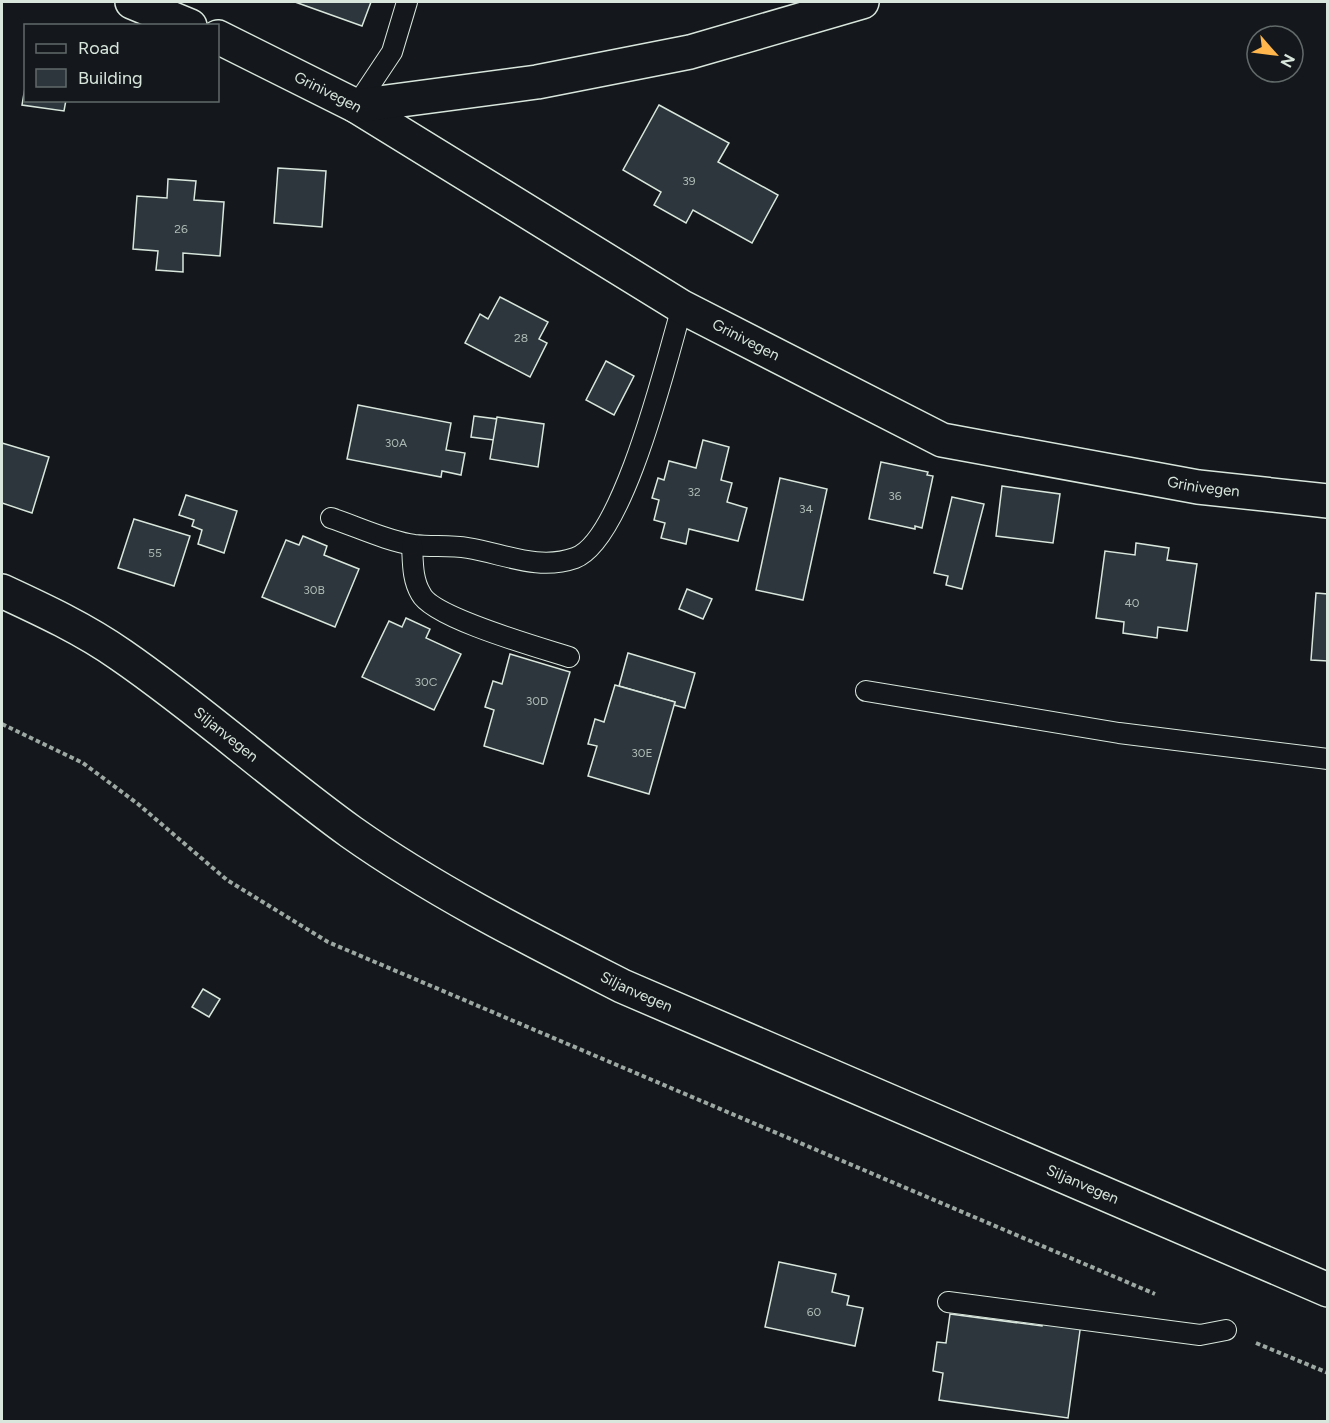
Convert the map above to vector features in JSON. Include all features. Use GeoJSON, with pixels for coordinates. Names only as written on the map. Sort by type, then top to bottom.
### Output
{"type":"FeatureCollection","features":[{"type":"Feature","properties":{"kind":"street"},"geometry":{"type":"LineString","coordinates":[[132,2],[185,24]]}},
{"type":"Feature","properties":{"kind":"street"},"geometry":{"type":"LineString","coordinates":[[356,106],[537,82],[690,52],[862,2]]}},
{"type":"Feature","properties":{"kind":"street","name":"Grinivegen"},"geometry":{"type":"LineString","coordinates":[[219,38],[356,106],[682,308],[942,440],[1198,487],[1328,501]]}},
{"type":"Feature","properties":{"kind":"street","name":"Siljanvegen"},"geometry":{"type":"LineString","coordinates":[[2,591],[52,614],[120,654],[352,832],[520,934],[622,986],[1328,1290]]}},
{"type":"Feature","properties":{"kind":"lane"},"geometry":{"type":"LineString","coordinates":[[356,106],[392,52],[407,2]]}},
{"type":"Feature","properties":{"kind":"lane"},"geometry":{"type":"LineString","coordinates":[[332,518],[412,545],[468,548],[533,563],[555,563],[577,557],[593,545],[619,506],[652,411],[682,308]]}},
{"type":"Feature","properties":{"kind":"lane"},"geometry":{"type":"LineString","coordinates":[[412,545],[414,577],[422,597],[438,609],[467,622],[569,657]]}},
{"type":"Feature","properties":{"kind":"lane"},"geometry":{"type":"LineString","coordinates":[[866,691],[1119,733],[1328,759]]}},
{"type":"Feature","properties":{"kind":"lane"},"geometry":{"type":"LineString","coordinates":[[948,1302],[1200,1335],[1226,1330]]}},
{"type":"Feature","properties":{"kind":"path"},"geometry":{"type":"LineString","coordinates":[[2,724],[83,764],[138,804],[227,880],[328,942],[1162,1297]]}},
{"type":"Feature","properties":{"kind":"path"},"geometry":{"type":"LineString","coordinates":[[1226,1330],[1328,1373]]}},
{"type":"Feature","properties":{"kind":"building"},"geometry":{"type":"Polygon","coordinates":[[[295,2],[371,2],[362,26],[295,2]]]}},
{"type":"Feature","properties":{"kind":"building"},"geometry":{"type":"Polygon","coordinates":[[[24,94],[24,102],[66,102],[64,111],[22,105],[24,94]]]}},
{"type":"Feature","properties":{"kind":"building"},"geometry":{"type":"Polygon","coordinates":[[[659,105],[729,143],[718,162],[778,195],[752,243],[693,210],[686,223],[654,205],[661,192],[623,170],[659,105]]]}},
{"type":"Feature","properties":{"kind":"building"},"geometry":{"type":"Polygon","coordinates":[[[278,168],[326,171],[322,227],[274,223],[278,168]]]}},
{"type":"Feature","properties":{"kind":"building"},"geometry":{"type":"Polygon","coordinates":[[[168,179],[196,181],[194,200],[224,202],[220,256],[183,253],[183,272],[156,270],[158,251],[133,249],[137,196],[167,198],[168,179]]]}},
{"type":"Feature","properties":{"kind":"building"},"geometry":{"type":"Polygon","coordinates":[[[500,297],[548,322],[539,339],[547,343],[530,377],[465,343],[480,314],[488,319],[500,297]]]}},
{"type":"Feature","properties":{"kind":"building"},"geometry":{"type":"Polygon","coordinates":[[[606,361],[634,376],[614,415],[586,400],[606,361]]]}},
{"type":"Feature","properties":{"kind":"building"},"geometry":{"type":"Polygon","coordinates":[[[358,405],[451,423],[446,450],[465,453],[461,475],[442,471],[441,477],[347,459],[358,405]]]}},
{"type":"Feature","properties":{"kind":"building"},"geometry":{"type":"Polygon","coordinates":[[[474,416],[497,419],[494,440],[471,437],[474,416]]]}},
{"type":"Feature","properties":{"kind":"building"},"geometry":{"type":"Polygon","coordinates":[[[497,417],[544,424],[538,467],[490,459],[497,417]]]}},
{"type":"Feature","properties":{"kind":"building"},"geometry":{"type":"Polygon","coordinates":[[[703,440],[729,447],[721,480],[732,483],[727,502],[747,508],[738,541],[689,529],[686,544],[661,538],[665,523],[654,520],[659,500],[652,498],[658,478],[664,480],[669,461],[696,468],[703,440]]]}},
{"type":"Feature","properties":{"kind":"building"},"geometry":{"type":"Polygon","coordinates":[[[2,443],[49,457],[32,513],[2,503],[2,443]]]}},
{"type":"Feature","properties":{"kind":"building"},"geometry":{"type":"Polygon","coordinates":[[[881,462],[928,472],[927,475],[933,476],[922,528],[915,526],[915,529],[869,519],[881,462]]]}},
{"type":"Feature","properties":{"kind":"building"},"geometry":{"type":"Polygon","coordinates":[[[780,478],[827,489],[803,600],[756,590],[780,478]]]}},
{"type":"Feature","properties":{"kind":"building"},"geometry":{"type":"Polygon","coordinates":[[[1002,486],[1060,494],[1053,543],[996,536],[1002,486]]]}},
{"type":"Feature","properties":{"kind":"building"},"geometry":{"type":"Polygon","coordinates":[[[186,495],[237,511],[224,553],[198,544],[202,530],[192,526],[194,520],[179,515],[186,495]]]}},
{"type":"Feature","properties":{"kind":"building"},"geometry":{"type":"Polygon","coordinates":[[[952,497],[984,504],[962,589],[946,585],[948,576],[934,573],[952,497]]]}},
{"type":"Feature","properties":{"kind":"building"},"geometry":{"type":"Polygon","coordinates":[[[134,519],[190,536],[174,586],[118,568],[134,519]]]}},
{"type":"Feature","properties":{"kind":"building"},"geometry":{"type":"Polygon","coordinates":[[[303,536],[327,546],[324,555],[359,569],[335,627],[262,597],[286,540],[299,545],[303,536]]]}},
{"type":"Feature","properties":{"kind":"building"},"geometry":{"type":"Polygon","coordinates":[[[1136,543],[1169,548],[1167,560],[1197,564],[1187,631],[1158,627],[1157,638],[1123,633],[1124,622],[1096,618],[1105,551],[1135,555],[1136,543]]]}},
{"type":"Feature","properties":{"kind":"building"},"geometry":{"type":"Polygon","coordinates":[[[687,589],[712,599],[703,619],[679,609],[687,589]]]}},
{"type":"Feature","properties":{"kind":"building"},"geometry":{"type":"Polygon","coordinates":[[[1316,593],[1328,594],[1328,661],[1311,660],[1316,593]]]}},
{"type":"Feature","properties":{"kind":"building"},"geometry":{"type":"Polygon","coordinates":[[[406,618],[430,629],[426,638],[461,654],[434,710],[362,677],[389,621],[402,627],[406,618]]]}},
{"type":"Feature","properties":{"kind":"building"},"geometry":{"type":"Polygon","coordinates":[[[628,653],[695,673],[685,708],[674,705],[675,702],[619,686],[628,653]]]}},
{"type":"Feature","properties":{"kind":"building"},"geometry":{"type":"Polygon","coordinates":[[[510,654],[570,672],[543,764],[484,746],[494,710],[485,707],[493,681],[502,684],[510,654]]]}},
{"type":"Feature","properties":{"kind":"building"},"geometry":{"type":"Polygon","coordinates":[[[615,685],[675,702],[649,794],[588,776],[597,746],[588,744],[595,719],[604,722],[615,685]]]}},
{"type":"Feature","properties":{"kind":"building"},"geometry":{"type":"Polygon","coordinates":[[[203,989],[220,999],[209,1017],[192,1007],[203,989]]]}},
{"type":"Feature","properties":{"kind":"building"},"geometry":{"type":"Polygon","coordinates":[[[779,1262],[836,1274],[832,1292],[849,1296],[847,1305],[863,1308],[855,1346],[765,1327],[779,1262]]]}},
{"type":"Feature","properties":{"kind":"building"},"geometry":{"type":"Polygon","coordinates":[[[950,1314],[1042,1326],[1043,1317],[1081,1323],[1068,1418],[939,1400],[943,1373],[933,1371],[937,1342],[946,1343],[950,1314]]]}}]}
